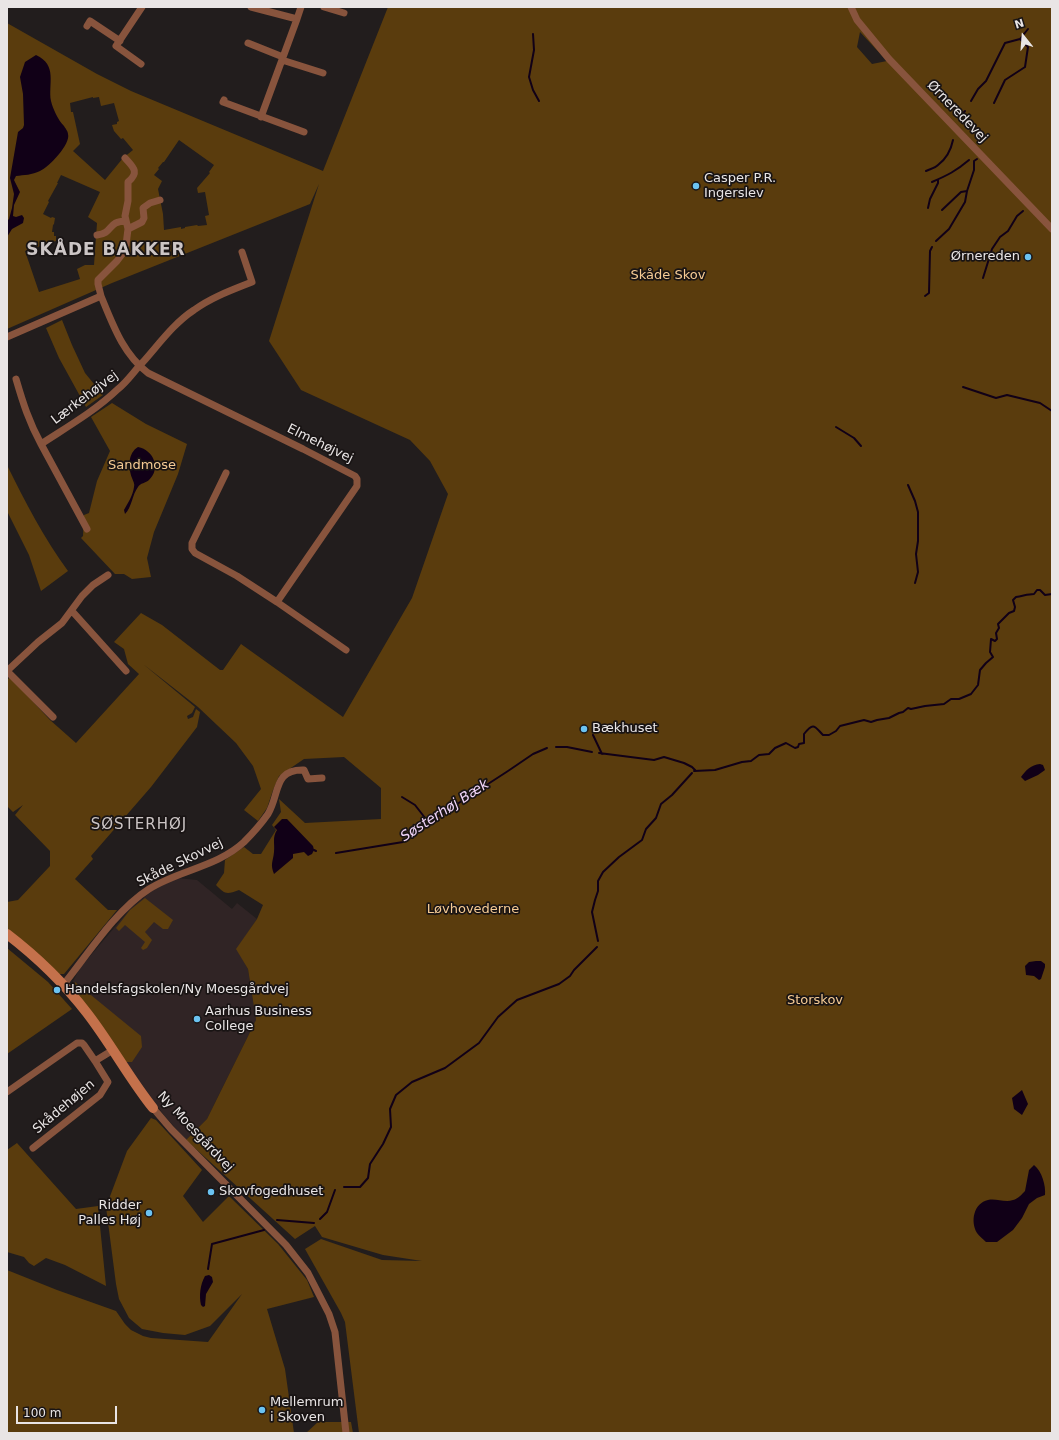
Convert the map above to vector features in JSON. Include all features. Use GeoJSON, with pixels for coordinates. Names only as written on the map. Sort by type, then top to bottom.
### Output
{"type":"FeatureCollection","features":[{"type":"Feature","properties":{"kind":"street"},"geometry":{"type":"LineString","coordinates":[[141,64],[116,46],[142,7]]}},
{"type":"Feature","properties":{"kind":"street"},"geometry":{"type":"LineString","coordinates":[[251,7],[297,19]]}},
{"type":"Feature","properties":{"kind":"street"},"geometry":{"type":"LineString","coordinates":[[261,117],[301,7]]}},
{"type":"Feature","properties":{"kind":"street"},"geometry":{"type":"LineString","coordinates":[[324,7],[344,13]]}},
{"type":"Feature","properties":{"kind":"street","name":"Ørneredevej"},"geometry":{"type":"LineString","coordinates":[[851,7],[857,20],[889,59],[1052,229]]}},
{"type":"Feature","properties":{"kind":"street"},"geometry":{"type":"LineString","coordinates":[[87,26],[90,21],[120,41]]}},
{"type":"Feature","properties":{"kind":"street"},"geometry":{"type":"LineString","coordinates":[[248,43],[323,73]]}},
{"type":"Feature","properties":{"kind":"street"},"geometry":{"type":"LineString","coordinates":[[224,100],[223,102],[304,132]]}},
{"type":"Feature","properties":{"kind":"street"},"geometry":{"type":"LineString","coordinates":[[7,337],[101,296],[98,280],[117,261],[123,253],[126,245],[128,229],[125,216],[128,201],[128,182],[134,178],[135,171],[125,158]]}},
{"type":"Feature","properties":{"kind":"street"},"geometry":{"type":"LineString","coordinates":[[128,229],[142,222],[144,218],[143,208],[146,205],[160,200]]}},
{"type":"Feature","properties":{"kind":"street"},"geometry":{"type":"LineString","coordinates":[[97,235],[102,235],[109,231],[113,224],[118,221],[126,221]]}},
{"type":"Feature","properties":{"kind":"street"},"geometry":{"type":"LineString","coordinates":[[139,366],[180,321],[193,310],[230,290],[252,282],[242,252]]}},
{"type":"Feature","properties":{"kind":"street","name":"Elmehøjvej"},"geometry":{"type":"LineString","coordinates":[[101,296],[120,341],[139,366],[148,373],[303,448],[357,478],[357,486],[277,602]]}},
{"type":"Feature","properties":{"kind":"street","name":"Lærkehøjvej"},"geometry":{"type":"LineString","coordinates":[[41,444],[73,424],[106,399],[129,380],[139,366]]}},
{"type":"Feature","properties":{"kind":"street"},"geometry":{"type":"LineString","coordinates":[[16,379],[24,409],[31,427],[87,529]]}},
{"type":"Feature","properties":{"kind":"street"},"geometry":{"type":"LineString","coordinates":[[226,473],[192,543],[192,549],[195,553],[237,576],[277,602],[346,650]]}},
{"type":"Feature","properties":{"kind":"street"},"geometry":{"type":"LineString","coordinates":[[53,718],[7,672],[38,642],[62,623],[92,585],[108,575]]}},
{"type":"Feature","properties":{"kind":"street"},"geometry":{"type":"LineString","coordinates":[[72,610],[126,671]]}},
{"type":"Feature","properties":{"kind":"street","name":"Skåde Skovvej"},"geometry":{"type":"LineString","coordinates":[[64,984],[125,908],[138,897],[149,889],[172,877],[221,858],[244,842],[268,814],[274,800],[278,784],[288,773],[295,770],[304,770],[308,779],[322,778]]}},
{"type":"Feature","properties":{"kind":"street","name":"Ny Moesgårdvej"},"geometry":{"type":"LineString","coordinates":[[7,934],[64,984],[88,1014],[139,1091],[153,1108],[171,1129],[286,1245],[308,1273],[329,1314],[335,1332],[346,1433]]}},
{"type":"Feature","properties":{"kind":"street","name":"Skådehøjen"},"geometry":{"type":"LineString","coordinates":[[7,1092],[77,1043],[82,1043],[84,1045],[108,1082],[100,1095],[33,1148]]}},
{"type":"Feature","properties":{"kind":"street","name":"Skådehøjen"},"geometry":{"type":"LineString","coordinates":[[95,1061],[112,1050]]}},
{"type":"Feature","properties":{"kind":"shaded area"},"geometry":{"type":"Polygon","coordinates":[[[36,55],[43,59],[50,69],[51,101],[54,111],[68,132],[68,138],[63,149],[44,169],[28,175],[16,176],[14,180],[20,192],[14,205],[13,216],[16,217],[22,215],[24,218],[23,223],[12,229],[7,237],[7,221],[12,208],[14,194],[10,178],[18,132],[24,125],[23,94],[20,77],[25,62],[36,55]]]}},
{"type":"Feature","properties":{"kind":"shaded area"},"geometry":{"type":"Polygon","coordinates":[[[138,447],[144,449],[152,456],[155,471],[149,480],[138,487],[125,514],[124,510],[134,486],[130,469],[130,461],[132,453],[138,447]]]}},
{"type":"Feature","properties":{"kind":"shaded area"},"geometry":{"type":"Polygon","coordinates":[[[1040,764],[1043,765],[1045,770],[1038,775],[1025,781],[1021,777],[1029,768],[1040,764]]]}},
{"type":"Feature","properties":{"kind":"shaded area"},"geometry":{"type":"Polygon","coordinates":[[[282,819],[287,819],[313,846],[314,850],[312,854],[308,856],[304,852],[293,854],[293,858],[274,874],[272,863],[274,838],[277,830],[274,827],[282,819]]]}},
{"type":"Feature","properties":{"kind":"shaded area"},"geometry":{"type":"Polygon","coordinates":[[[177,878],[197,880],[232,909],[237,903],[257,919],[237,949],[248,969],[256,1020],[207,1119],[186,1140],[163,1114],[71,985],[80,968],[131,908],[152,891],[177,878]]]}},
{"type":"Feature","properties":{"kind":"shaded area"},"geometry":{"type":"Polygon","coordinates":[[[1041,961],[1045,964],[1041,979],[1039,980],[1034,976],[1026,975],[1025,966],[1029,962],[1041,961]]]}},
{"type":"Feature","properties":{"kind":"shaded area"},"geometry":{"type":"Polygon","coordinates":[[[1022,1090],[1028,1104],[1022,1115],[1014,1109],[1012,1098],[1022,1090]]]}},
{"type":"Feature","properties":{"kind":"shaded area"},"geometry":{"type":"Polygon","coordinates":[[[1034,1165],[1043,1179],[1045,1195],[1037,1198],[1029,1204],[1022,1218],[1013,1230],[997,1242],[986,1242],[978,1234],[974,1223],[975,1213],[979,1205],[988,1200],[1010,1201],[1018,1198],[1025,1191],[1029,1170],[1034,1165]]]}},
{"type":"Feature","properties":{"kind":"shaded area"},"geometry":{"type":"Polygon","coordinates":[[[209,1275],[212,1277],[213,1282],[206,1294],[205,1306],[203,1307],[200,1302],[201,1287],[205,1276],[209,1275]]]}},
{"type":"Feature","properties":{"kind":"green space"},"geometry":{"type":"Polygon","coordinates":[[[388,7],[1052,7],[1052,1433],[359,1433],[345,1322],[305,1249],[321,1239],[382,1260],[422,1261],[383,1255],[322,1237],[315,1226],[295,1239],[186,1140],[207,1119],[256,1020],[248,969],[236,949],[257,919],[263,905],[239,890],[226,893],[216,885],[224,873],[225,860],[244,847],[253,854],[261,854],[276,830],[272,825],[281,812],[279,799],[305,823],[381,819],[381,788],[344,757],[304,759],[279,776],[267,808],[258,821],[244,810],[261,789],[253,766],[236,743],[198,707],[143,664],[195,707],[192,713],[187,716],[188,719],[193,717],[196,709],[200,712],[197,727],[151,787],[91,856],[93,859],[75,879],[108,910],[117,910],[64,974],[58,974],[7,930],[7,902],[18,900],[50,866],[50,851],[15,815],[23,805],[13,812],[7,806],[7,680],[10,677],[50,720],[76,743],[139,674],[128,664],[124,649],[114,642],[141,613],[162,625],[220,670],[223,670],[241,644],[343,717],[412,598],[448,494],[430,461],[410,440],[301,390],[269,341],[319,184],[310,204],[112,283],[7,329],[7,23],[97,74],[131,91],[323,171],[388,7]],[[860,32],[857,47],[872,64],[887,61],[860,32]],[[93,97],[70,103],[80,144],[73,151],[105,180],[123,158],[133,150],[123,138],[121,139],[114,131],[112,125],[117,124],[119,121],[114,103],[101,106],[99,97],[93,97]],[[179,140],[154,175],[162,181],[158,189],[163,214],[164,230],[207,225],[205,216],[209,215],[205,192],[198,193],[197,188],[210,173],[209,172],[214,165],[179,140]],[[61,175],[43,214],[51,218],[55,218],[52,232],[54,232],[54,236],[56,236],[56,241],[25,251],[39,292],[80,279],[77,269],[85,265],[94,265],[97,223],[88,217],[100,192],[61,175]]]}},
{"type":"Feature","properties":{"kind":"green space"},"geometry":{"type":"Polygon","coordinates":[[[62,320],[85,373],[103,395],[86,407],[59,358],[46,328],[62,320]]]}},
{"type":"Feature","properties":{"kind":"green space","name":"Sandmose"},"geometry":{"type":"Polygon","coordinates":[[[112,403],[146,424],[187,444],[178,474],[154,532],[147,558],[151,577],[132,579],[124,574],[115,574],[81,538],[83,536],[84,515],[89,513],[97,481],[110,451],[91,417],[112,403]]]}},
{"type":"Feature","properties":{"kind":"green space"},"geometry":{"type":"Polygon","coordinates":[[[7,465],[35,520],[68,571],[41,591],[29,555],[7,511],[7,465]]]}},
{"type":"Feature","properties":{"kind":"green space"},"geometry":{"type":"Polygon","coordinates":[[[145,898],[173,920],[168,929],[163,929],[154,922],[145,932],[152,940],[147,948],[143,950],[141,948],[145,942],[125,925],[119,931],[116,928],[130,910],[145,898]]]}},
{"type":"Feature","properties":{"kind":"green space"},"geometry":{"type":"Polygon","coordinates":[[[7,948],[48,982],[72,1009],[7,1054],[7,948]]]}},
{"type":"Feature","properties":{"kind":"green space"},"geometry":{"type":"Polygon","coordinates":[[[75,982],[141,1036],[142,1047],[132,1062],[125,1062],[73,988],[73,984],[75,982]]]}},
{"type":"Feature","properties":{"kind":"green space"},"geometry":{"type":"Polygon","coordinates":[[[151,1118],[156,1120],[202,1170],[183,1196],[203,1222],[229,1196],[278,1244],[307,1280],[314,1297],[267,1309],[285,1369],[294,1433],[7,1433],[7,1270],[116,1311],[131,1330],[151,1338],[208,1342],[242,1294],[210,1326],[185,1335],[142,1329],[129,1318],[119,1299],[106,1207],[127,1151],[151,1118]]]}},
{"type":"Feature","properties":{"kind":"green space"},"geometry":{"type":"Polygon","coordinates":[[[17,1143],[76,1209],[98,1206],[106,1286],[65,1265],[46,1258],[34,1266],[24,1257],[7,1252],[7,1150],[17,1143]]]}},
{"type":"Feature","properties":{"kind":"green space"},"geometry":{"type":"Polygon","coordinates":[[[318,1422],[351,1422],[353,1433],[306,1433],[318,1422]]]}},
{"type":"Feature","properties":{"kind":"waterway"},"geometry":{"type":"LineString","coordinates":[[994,103],[1005,80],[1025,67],[1028,47],[1020,39],[1028,29]]}},
{"type":"Feature","properties":{"kind":"waterway"},"geometry":{"type":"LineString","coordinates":[[533,34],[534,50],[529,77],[533,90],[539,101]]}},
{"type":"Feature","properties":{"kind":"waterway"},"geometry":{"type":"LineString","coordinates":[[971,101],[978,89],[986,81],[1005,43],[1020,39]]}},
{"type":"Feature","properties":{"kind":"waterway"},"geometry":{"type":"LineString","coordinates":[[960,117],[965,111]]}},
{"type":"Feature","properties":{"kind":"waterway"},"geometry":{"type":"LineString","coordinates":[[926,171],[941,163],[946,157],[953,140]]}},
{"type":"Feature","properties":{"kind":"waterway"},"geometry":{"type":"LineString","coordinates":[[936,241],[949,229],[965,202],[974,170],[974,161],[977,159]]}},
{"type":"Feature","properties":{"kind":"waterway"},"geometry":{"type":"LineString","coordinates":[[932,182],[952,172],[969,160]]}},
{"type":"Feature","properties":{"kind":"waterway"},"geometry":{"type":"LineString","coordinates":[[928,208],[938,180]]}},
{"type":"Feature","properties":{"kind":"waterway"},"geometry":{"type":"LineString","coordinates":[[942,210],[961,192],[967,191]]}},
{"type":"Feature","properties":{"kind":"waterway"},"geometry":{"type":"LineString","coordinates":[[983,278],[992,249],[1000,237],[1008,231],[1017,216],[1023,211]]}},
{"type":"Feature","properties":{"kind":"waterway"},"geometry":{"type":"LineString","coordinates":[[925,296],[929,293],[930,251],[932,247]]}},
{"type":"Feature","properties":{"kind":"waterway"},"geometry":{"type":"LineString","coordinates":[[963,387],[996,398],[1007,395],[1040,403],[1052,411]]}},
{"type":"Feature","properties":{"kind":"waterway"},"geometry":{"type":"LineString","coordinates":[[836,427],[854,438],[861,446]]}},
{"type":"Feature","properties":{"kind":"waterway"},"geometry":{"type":"LineString","coordinates":[[908,485],[918,512],[918,541],[916,554],[918,572],[915,583]]}},
{"type":"Feature","properties":{"kind":"waterway","name":"Søsterhøj Bæk"},"geometry":{"type":"LineString","coordinates":[[694,771],[715,770],[742,762],[751,761],[759,755],[769,754],[775,748],[786,743],[795,748],[798,747],[799,744],[804,743],[804,734],[812,726],[823,735],[829,735],[836,731],[840,726],[864,720],[871,722],[889,718],[903,712],[908,708],[911,709],[944,704],[951,699],[959,699],[971,694],[978,685],[980,670],[993,657],[990,652],[991,639],[995,641],[997,639],[996,633],[999,628],[998,624],[1009,613],[1014,611],[1015,607],[1013,600],[1016,597],[1034,594],[1037,590],[1040,590],[1045,595],[1052,594]]}},
{"type":"Feature","properties":{"kind":"waterway"},"geometry":{"type":"LineString","coordinates":[[593,735],[602,754]]}},
{"type":"Feature","properties":{"kind":"waterway","name":"Søsterhøj Bæk"},"geometry":{"type":"LineString","coordinates":[[556,747],[567,747],[592,752]]}},
{"type":"Feature","properties":{"kind":"waterway","name":"Søsterhøj Bæk"},"geometry":{"type":"LineString","coordinates":[[336,853],[403,842],[431,821],[533,754],[547,748]]}},
{"type":"Feature","properties":{"kind":"waterway","name":"Søsterhøj Bæk"},"geometry":{"type":"LineString","coordinates":[[599,753],[654,760],[664,757],[684,763],[695,770]]}},
{"type":"Feature","properties":{"kind":"waterway"},"geometry":{"type":"LineString","coordinates":[[598,941],[592,912],[598,891],[598,881],[603,872],[619,857],[642,840],[646,829],[656,818],[661,804],[672,795],[692,773]]}},
{"type":"Feature","properties":{"kind":"waterway"},"geometry":{"type":"LineString","coordinates":[[402,797],[415,805],[429,823]]}},
{"type":"Feature","properties":{"kind":"waterway"},"geometry":{"type":"LineString","coordinates":[[344,1187],[360,1187],[368,1178],[370,1164],[383,1144],[391,1127],[390,1109],[396,1095],[412,1082],[445,1068],[479,1043],[498,1017],[517,1000],[559,984],[570,976],[597,947]]}},
{"type":"Feature","properties":{"kind":"waterway"},"geometry":{"type":"LineString","coordinates":[[320,1219],[327,1212],[335,1190]]}},
{"type":"Feature","properties":{"kind":"waterway"},"geometry":{"type":"LineString","coordinates":[[277,1220],[314,1223]]}},
{"type":"Feature","properties":{"kind":"waterway"},"geometry":{"type":"LineString","coordinates":[[208,1269],[212,1244],[264,1230]]}},
{"type":"Feature","properties":{"kind":"place","name":"Casper P.R. Ingerslev"},"geometry":{"type":"Point","coordinates":[696,186]}},
{"type":"Feature","properties":{"kind":"place","name":"Ørnereden"},"geometry":{"type":"Point","coordinates":[1028,257]}},
{"type":"Feature","properties":{"kind":"place","name":"Bækhuset"},"geometry":{"type":"Point","coordinates":[584,729]}},
{"type":"Feature","properties":{"kind":"place","name":"Handelsfagskolen/Ny Moesgårdvej"},"geometry":{"type":"Point","coordinates":[57,990]}},
{"type":"Feature","properties":{"kind":"place","name":"Aarhus Business College"},"geometry":{"type":"Point","coordinates":[197,1019]}},
{"type":"Feature","properties":{"kind":"place","name":"Skovfogedhuset"},"geometry":{"type":"Point","coordinates":[211,1192]}},
{"type":"Feature","properties":{"kind":"place","name":"Ridder Palles Høj"},"geometry":{"type":"Point","coordinates":[149,1213]}},
{"type":"Feature","properties":{"kind":"place","name":"Mellemrum i Skoven"},"geometry":{"type":"Point","coordinates":[262,1410]}},
{"type":"Feature","properties":{"kind":"district","name":"SKÅDE BAKKER"},"geometry":{"type":"Point","coordinates":[106,251]}},
{"type":"Feature","properties":{"kind":"district","name":"SØSTERHØJ"},"geometry":{"type":"Point","coordinates":[139,825]}},
{"type":"Feature","properties":{"kind":"park label","name":"Skåde Skov"},"geometry":{"type":"Point","coordinates":[668,276]}},
{"type":"Feature","properties":{"kind":"park label","name":"Løvhovederne"},"geometry":{"type":"Point","coordinates":[473,910]}},
{"type":"Feature","properties":{"kind":"park label","name":"Storskov"},"geometry":{"type":"Point","coordinates":[815,1001]}}]}
